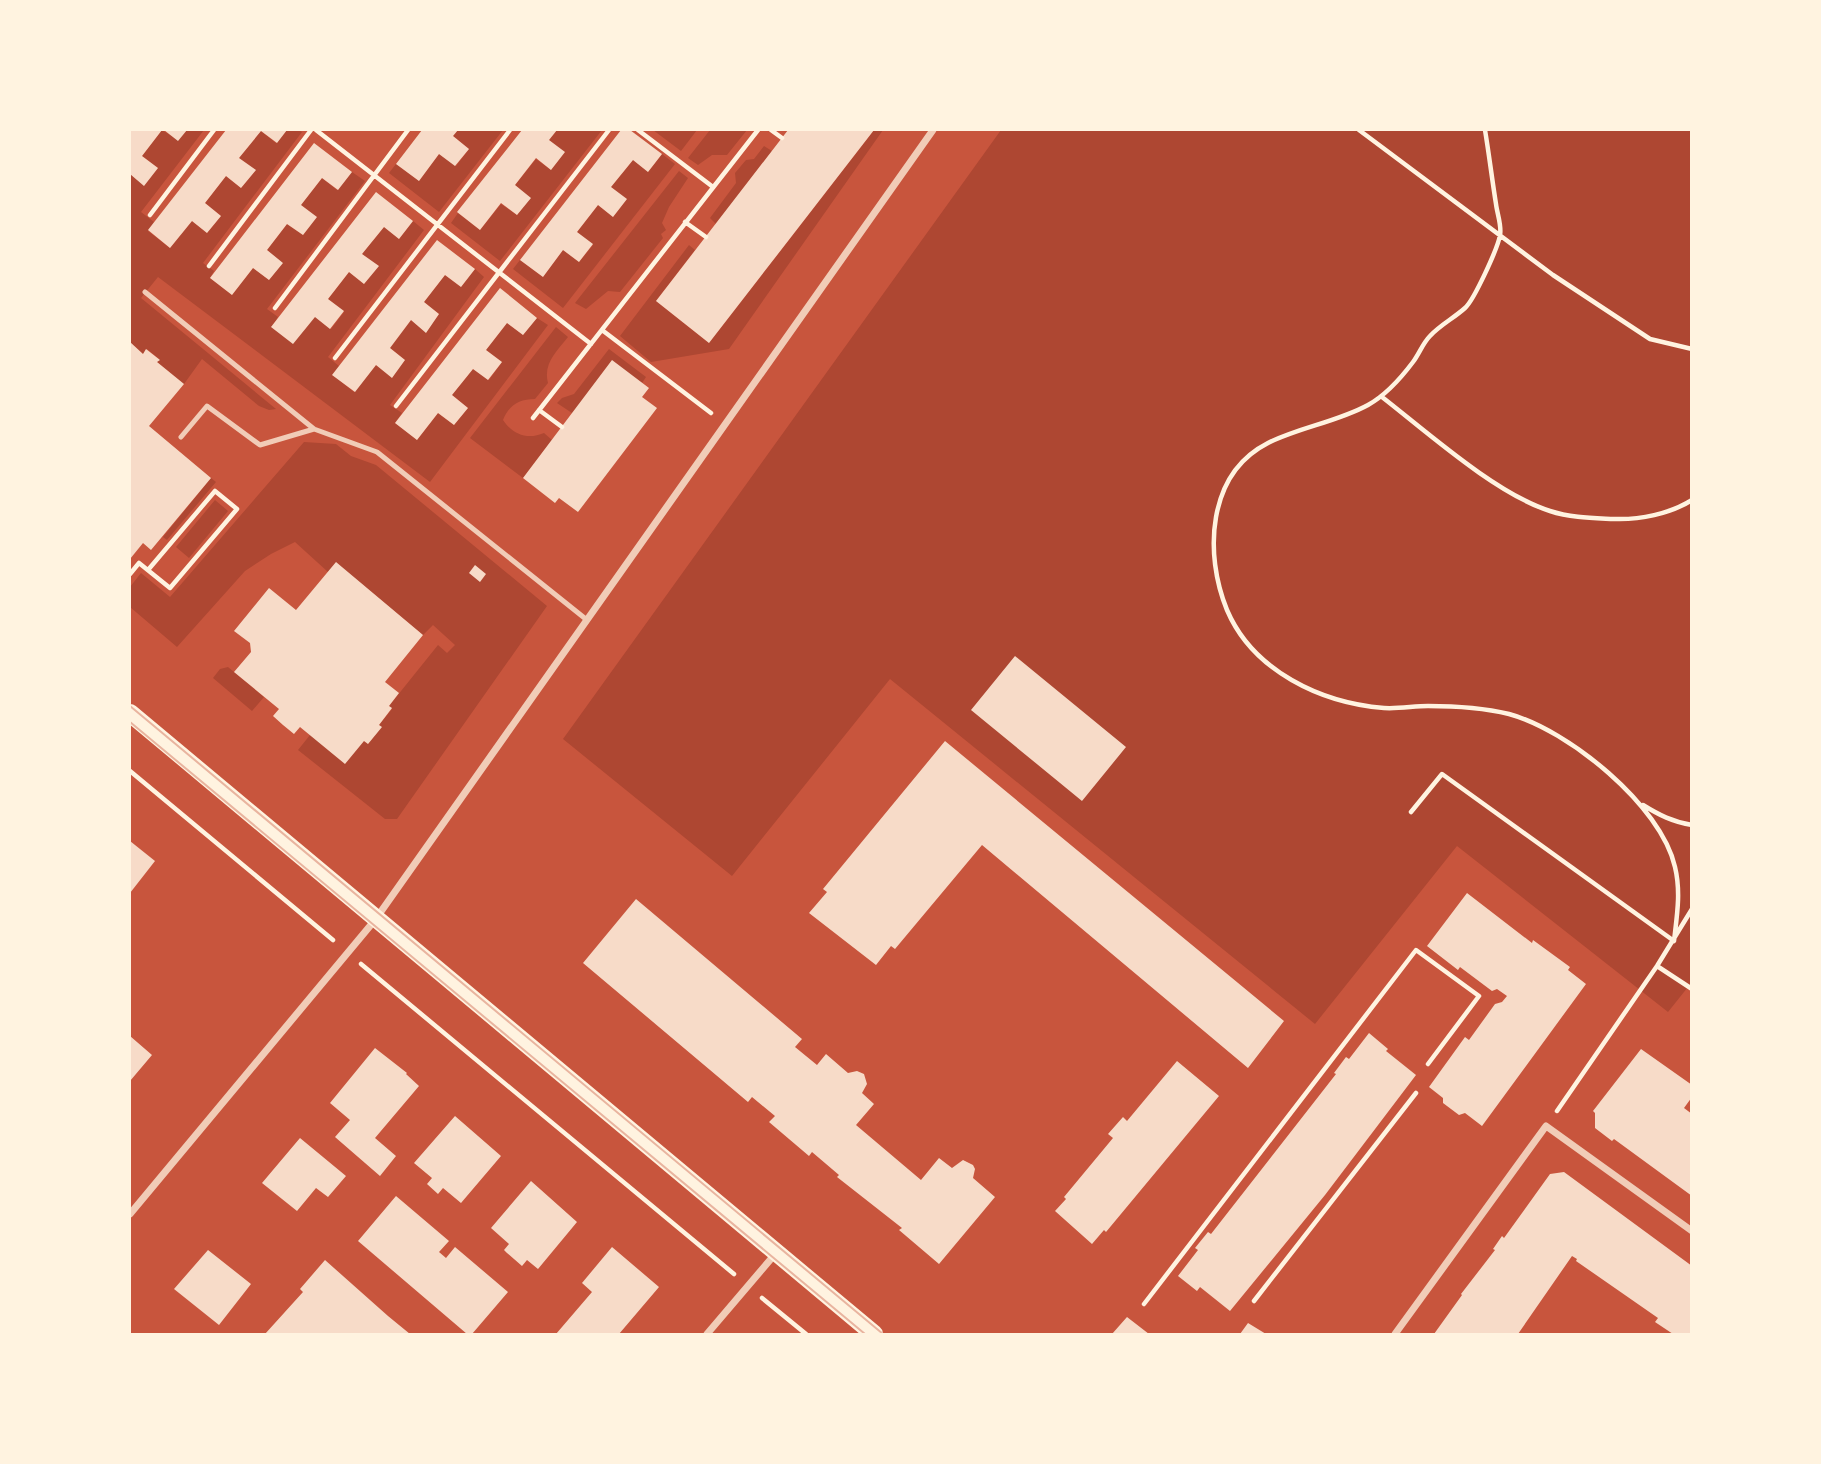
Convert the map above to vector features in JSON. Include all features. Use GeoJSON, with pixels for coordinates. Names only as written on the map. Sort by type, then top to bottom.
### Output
{"type":"FeatureCollection","features":[{"type":"Feature","properties":{"kind":"main road"},"geometry":{"type":"LineString","coordinates":[[130,713],[874,1335]]}},
{"type":"Feature","properties":{"kind":"street"},"geometry":{"type":"LineString","coordinates":[[130,1214],[375,920],[933,130]]}},
{"type":"Feature","properties":{"kind":"street"},"geometry":{"type":"LineString","coordinates":[[1395,1335],[1546,1126],[1692,1231]]}},
{"type":"Feature","properties":{"kind":"street"},"geometry":{"type":"LineString","coordinates":[[707,1335],[776,1253]]}},
{"type":"Feature","properties":{"kind":"lane"},"geometry":{"type":"LineString","coordinates":[[145,292],[314,429],[377,452],[587,620]]}},
{"type":"Feature","properties":{"kind":"lane"},"geometry":{"type":"LineString","coordinates":[[181,437],[207,406],[260,445],[314,429]]}},
{"type":"Feature","properties":{"kind":"path"},"geometry":{"type":"LineString","coordinates":[[150,215],[214,130]]}},
{"type":"Feature","properties":{"kind":"path"},"geometry":{"type":"LineString","coordinates":[[209,266],[313,130],[591,344]]}},
{"type":"Feature","properties":{"kind":"path"},"geometry":{"type":"LineString","coordinates":[[275,308],[408,130]]}},
{"type":"Feature","properties":{"kind":"path"},"geometry":{"type":"LineString","coordinates":[[335,358],[510,130]]}},
{"type":"Feature","properties":{"kind":"path"},"geometry":{"type":"LineString","coordinates":[[396,406],[609,130]]}},
{"type":"Feature","properties":{"kind":"path"},"geometry":{"type":"LineString","coordinates":[[638,130],[713,187]]}},
{"type":"Feature","properties":{"kind":"path"},"geometry":{"type":"LineString","coordinates":[[533,418],[758,130]]}},
{"type":"Feature","properties":{"kind":"path"},"geometry":{"type":"LineString","coordinates":[[771,130],[782,138]]}},
{"type":"Feature","properties":{"kind":"path"},"geometry":{"type":"LineString","coordinates":[[1359,130],[1553,275],[1650,339],[1692,349]]}},
{"type":"Feature","properties":{"kind":"path"},"geometry":{"type":"LineString","coordinates":[[1485,130],[1501,234],[1468,306],[1430,336],[1412,364],[1382,397],[1350,414],[1266,444],[1242,463],[1225,487],[1214,519],[1213,554],[1219,584],[1227,610],[1242,638],[1268,665],[1300,685],[1351,704],[1387,708],[1468,708],[1509,714],[1545,727],[1575,747],[1639,802],[1660,816],[1677,823],[1692,825]]}},
{"type":"Feature","properties":{"kind":"path"},"geometry":{"type":"LineString","coordinates":[[685,222],[706,237]]}},
{"type":"Feature","properties":{"kind":"path"},"geometry":{"type":"LineString","coordinates":[[602,330],[693,399]]}},
{"type":"Feature","properties":{"kind":"path"},"geometry":{"type":"LineString","coordinates":[[1382,397],[1479,472],[1524,500],[1550,511],[1574,516],[1623,519],[1655,514],[1692,500]]}},
{"type":"Feature","properties":{"kind":"path"},"geometry":{"type":"LineString","coordinates":[[539,410],[562,427]]}},
{"type":"Feature","properties":{"kind":"path"},"geometry":{"type":"LineString","coordinates":[[130,574],[139,563],[170,588],[237,509],[215,491],[148,570]]}},
{"type":"Feature","properties":{"kind":"path"},"geometry":{"type":"LineString","coordinates":[[130,771],[806,1335]]}},
{"type":"Feature","properties":{"kind":"path"},"geometry":{"type":"LineString","coordinates":[[1410,812],[1442,774],[1674,941]]}},
{"type":"Feature","properties":{"kind":"path"},"geometry":{"type":"LineString","coordinates":[[1639,802],[1660,831],[1674,864],[1679,898],[1674,941]]}},
{"type":"Feature","properties":{"kind":"path"},"geometry":{"type":"LineString","coordinates":[[1546,1126],[1674,941],[1692,909]]}},
{"type":"Feature","properties":{"kind":"path"},"geometry":{"type":"LineString","coordinates":[[1144,1304],[1416,950],[1479,996],[1428,1064]]}},
{"type":"Feature","properties":{"kind":"path"},"geometry":{"type":"LineString","coordinates":[[1657,966],[1692,989]]}},
{"type":"Feature","properties":{"kind":"path"},"geometry":{"type":"LineString","coordinates":[[1254,1301],[1416,1093]]}},
{"type":"Feature","properties":{"kind":"shaded area"},"geometry":{"type":"Polygon","coordinates":[[[162,130],[178,140],[187,130],[204,130],[141,212],[154,222],[148,231],[170,248],[192,221],[207,233],[221,216],[205,203],[226,176],[241,188],[255,171],[239,158],[261,131],[276,143],[287,130],[302,132],[203,263],[214,271],[210,278],[232,295],[253,268],[269,280],[282,263],[267,250],[287,224],[303,235],[316,218],[301,205],[322,178],[337,190],[352,172],[365,181],[267,309],[278,317],[272,327],[315,317],[331,329],[344,312],[328,299],[349,272],[364,284],[378,267],[362,254],[384,227],[399,239],[413,221],[424,230],[328,357],[339,366],[333,375],[354,392],[376,365],[392,377],[405,360],[390,348],[411,320],[426,332],[439,314],[424,302],[445,275],[461,287],[475,269],[484,277],[390,405],[402,413],[395,423],[417,440],[438,413],[454,425],[468,408],[452,395],[473,369],[489,380],[502,362],[486,350],[507,323],[523,335],[537,318],[548,325],[430,482],[158,277],[141,298],[276,409],[269,410],[259,406],[202,359],[184,384],[157,362],[159,359],[147,349],[143,354],[130,342],[130,174],[144,185],[158,168],[142,156],[162,130]]]}},
{"type":"Feature","properties":{"kind":"shaded area"},"geometry":{"type":"Polygon","coordinates":[[[458,130],[503,130],[439,212],[389,173],[396,164],[419,181],[439,154],[456,166],[469,149],[453,136],[458,130]]]}},
{"type":"Feature","properties":{"kind":"shaded area"},"geometry":{"type":"Polygon","coordinates":[[[557,130],[602,130],[500,261],[451,223],[458,213],[480,230],[501,204],[517,215],[530,198],[515,185],[536,159],[551,170],[564,153],[549,140],[557,130]]]}},
{"type":"Feature","properties":{"kind":"shaded area"},"geometry":{"type":"Polygon","coordinates":[[[653,130],[697,130],[681,151],[653,130]]]}},
{"type":"Feature","properties":{"kind":"shaded area"},"geometry":{"type":"Polygon","coordinates":[[[710,130],[747,130],[727,155],[712,155],[698,165],[688,158],[710,130]]]}},
{"type":"Feature","properties":{"kind":"shaded area"},"geometry":{"type":"Polygon","coordinates":[[[874,130],[883,130],[729,349],[651,362],[620,336],[689,245],[695,250],[656,301],[709,343],[874,130]]]}},
{"type":"Feature","properties":{"kind":"shaded area"},"geometry":{"type":"Polygon","coordinates":[[[1001,130],[1691,130],[1692,982],[1668,1012],[1457,846],[1315,1024],[890,679],[732,876],[563,739],[1001,130]]]}},
{"type":"Feature","properties":{"kind":"shaded area"},"geometry":{"type":"Polygon","coordinates":[[[764,146],[772,151],[716,224],[710,218],[736,183],[735,173],[746,160],[754,159],[764,146]]]}},
{"type":"Feature","properties":{"kind":"shaded area"},"geometry":{"type":"Polygon","coordinates":[[[662,154],[675,164],[563,308],[513,269],[520,260],[543,277],[563,250],[579,262],[593,245],[577,232],[598,205],[613,217],[626,200],[611,187],[633,160],[648,172],[662,154]]]}},
{"type":"Feature","properties":{"kind":"shaded area"},"geometry":{"type":"Polygon","coordinates":[[[679,171],[688,178],[662,223],[666,230],[661,234],[663,238],[620,292],[608,291],[586,309],[575,303],[679,171]]]}},
{"type":"Feature","properties":{"kind":"shaded area"},"geometry":{"type":"Polygon","coordinates":[[[556,327],[568,337],[549,364],[548,383],[535,399],[519,402],[508,410],[503,420],[521,435],[544,433],[552,440],[523,478],[470,438],[556,327]]]}},
{"type":"Feature","properties":{"kind":"shaded area"},"geometry":{"type":"Polygon","coordinates":[[[609,349],[646,377],[642,383],[572,413],[557,403],[574,394],[609,349]]]}},
{"type":"Feature","properties":{"kind":"shaded area"},"geometry":{"type":"Polygon","coordinates":[[[304,442],[336,444],[351,456],[376,465],[547,606],[397,819],[385,819],[298,750],[310,735],[364,741],[368,744],[392,709],[389,706],[438,645],[447,653],[455,645],[433,625],[423,635],[336,563],[328,572],[295,542],[245,571],[177,647],[130,607],[130,587],[141,573],[170,597],[304,442]]]}},
{"type":"Feature","properties":{"kind":"shaded area"},"geometry":{"type":"Polygon","coordinates":[[[211,478],[216,482],[167,540],[163,537],[211,478]]]}},
{"type":"Feature","properties":{"kind":"shaded area"},"geometry":{"type":"Polygon","coordinates":[[[215,500],[228,511],[189,558],[176,547],[215,500]]]}},
{"type":"Feature","properties":{"kind":"shaded area"},"geometry":{"type":"Polygon","coordinates":[[[228,667],[264,697],[252,711],[213,678],[220,669],[228,667]]]}},
{"type":"Feature","properties":{"kind":"building"},"geometry":{"type":"Polygon","coordinates":[[[130,130],[162,130],[142,156],[158,168],[144,186],[130,174],[130,130]]]}},
{"type":"Feature","properties":{"kind":"building"},"geometry":{"type":"Polygon","coordinates":[[[164,130],[187,130],[178,141],[164,130]]]}},
{"type":"Feature","properties":{"kind":"building"},"geometry":{"type":"Polygon","coordinates":[[[226,130],[287,130],[277,143],[261,131],[239,158],[256,170],[241,188],[226,176],[205,203],[221,216],[207,233],[192,221],[170,248],[148,230],[226,130]]]}},
{"type":"Feature","properties":{"kind":"building"},"geometry":{"type":"Polygon","coordinates":[[[422,130],[458,130],[453,136],[469,149],[455,166],[439,154],[419,181],[396,164],[422,130]]]}},
{"type":"Feature","properties":{"kind":"building"},"geometry":{"type":"Polygon","coordinates":[[[522,130],[557,130],[549,140],[565,152],[551,170],[536,158],[515,185],[531,198],[517,215],[501,203],[480,230],[457,212],[522,130]]]}},
{"type":"Feature","properties":{"kind":"building"},"geometry":{"type":"Polygon","coordinates":[[[621,130],[630,130],[662,154],[648,172],[633,160],[611,187],[627,199],[613,217],[598,205],[577,232],[593,244],[579,262],[563,250],[543,277],[520,260],[621,130]]]}},
{"type":"Feature","properties":{"kind":"building"},"geometry":{"type":"Polygon","coordinates":[[[788,130],[874,130],[709,343],[656,301],[788,130]]]}},
{"type":"Feature","properties":{"kind":"building"},"geometry":{"type":"Polygon","coordinates":[[[314,143],[352,172],[338,190],[322,178],[301,205],[317,217],[303,235],[287,224],[267,250],[283,263],[269,280],[253,268],[232,295],[210,278],[314,143]]]}},
{"type":"Feature","properties":{"kind":"building"},"geometry":{"type":"Polygon","coordinates":[[[376,192],[413,221],[399,239],[384,227],[362,254],[379,266],[364,284],[349,272],[328,299],[344,311],[330,329],[315,317],[293,344],[271,327],[376,192]]]}},
{"type":"Feature","properties":{"kind":"building"},"geometry":{"type":"Polygon","coordinates":[[[437,240],[475,269],[461,287],[445,275],[424,302],[439,314],[426,333],[411,320],[390,348],[405,360],[392,378],[376,365],[355,392],[332,375],[437,240]]]}},
{"type":"Feature","properties":{"kind":"building"},"geometry":{"type":"Polygon","coordinates":[[[500,288],[537,318],[523,335],[507,323],[486,350],[502,362],[488,380],[473,369],[452,395],[468,408],[454,425],[438,413],[417,440],[395,423],[500,288]]]}},
{"type":"Feature","properties":{"kind":"building"},"geometry":{"type":"Polygon","coordinates":[[[130,342],[143,354],[146,349],[160,360],[157,362],[184,384],[149,426],[211,478],[151,550],[143,543],[130,559],[130,342]]]}},
{"type":"Feature","properties":{"kind":"building"},"geometry":{"type":"Polygon","coordinates":[[[612,360],[649,388],[642,397],[657,408],[578,512],[559,498],[555,503],[523,478],[612,360]]]}},
{"type":"Feature","properties":{"kind":"building"},"geometry":{"type":"Polygon","coordinates":[[[336,562],[423,635],[385,682],[399,693],[379,725],[382,727],[368,744],[364,741],[345,764],[300,727],[294,734],[283,725],[273,716],[279,709],[234,672],[251,652],[250,643],[234,631],[269,588],[296,610],[336,562]]]}},
{"type":"Feature","properties":{"kind":"building"},"geometry":{"type":"Polygon","coordinates":[[[475,565],[486,574],[480,582],[469,573],[475,565]]]}},
{"type":"Feature","properties":{"kind":"building"},"geometry":{"type":"Polygon","coordinates":[[[1015,656],[1126,747],[1082,801],[971,710],[1015,656]]]}},
{"type":"Feature","properties":{"kind":"building"},"geometry":{"type":"Polygon","coordinates":[[[945,741],[1284,1021],[1248,1068],[982,845],[895,949],[891,946],[876,965],[809,913],[827,892],[823,889],[945,741]]]}},
{"type":"Feature","properties":{"kind":"building"},"geometry":{"type":"Polygon","coordinates":[[[130,841],[155,861],[130,893],[130,841]]]}},
{"type":"Feature","properties":{"kind":"building"},"geometry":{"type":"Polygon","coordinates":[[[1467,893],[1532,943],[1533,940],[1570,967],[1568,970],[1586,984],[1482,1126],[1465,1113],[1459,1115],[1443,1103],[1443,1098],[1429,1087],[1465,1037],[1469,1040],[1495,1004],[1502,1002],[1507,996],[1497,989],[1492,991],[1460,967],[1458,970],[1427,946],[1467,893]]]}},
{"type":"Feature","properties":{"kind":"building"},"geometry":{"type":"Polygon","coordinates":[[[636,899],[802,1039],[795,1047],[817,1065],[826,1054],[848,1073],[857,1071],[864,1074],[867,1084],[862,1093],[874,1104],[856,1125],[921,1180],[939,1158],[952,1168],[963,1160],[973,1165],[973,1178],[995,1197],[939,1264],[899,1230],[902,1228],[837,1177],[839,1175],[812,1152],[809,1156],[769,1122],[775,1116],[752,1097],[748,1102],[583,963],[636,899]]]}},
{"type":"Feature","properties":{"kind":"building"},"geometry":{"type":"Polygon","coordinates":[[[1369,1033],[1416,1075],[1325,1195],[1230,1311],[1200,1287],[1197,1291],[1178,1276],[1198,1250],[1195,1248],[1208,1232],[1211,1234],[1336,1074],[1334,1073],[1346,1057],[1349,1059],[1369,1033]]]}},
{"type":"Feature","properties":{"kind":"building"},"geometry":{"type":"Polygon","coordinates":[[[130,1036],[152,1055],[130,1081],[130,1036]]]}},
{"type":"Feature","properties":{"kind":"building"},"geometry":{"type":"Polygon","coordinates":[[[375,1048],[419,1086],[375,1138],[396,1156],[380,1176],[335,1137],[350,1120],[330,1103],[375,1048]]]}},
{"type":"Feature","properties":{"kind":"building"},"geometry":{"type":"Polygon","coordinates":[[[1641,1049],[1692,1085],[1692,1097],[1684,1108],[1692,1114],[1692,1196],[1595,1128],[1593,1111],[1641,1049]]]}},
{"type":"Feature","properties":{"kind":"building"},"geometry":{"type":"Polygon","coordinates":[[[1177,1061],[1219,1096],[1106,1232],[1104,1230],[1092,1244],[1055,1211],[1113,1138],[1108,1134],[1123,1117],[1127,1121],[1177,1061]]]}},
{"type":"Feature","properties":{"kind":"building"},"geometry":{"type":"Polygon","coordinates":[[[455,1116],[501,1156],[461,1203],[443,1188],[438,1194],[427,1184],[432,1178],[414,1163],[455,1116]]]}},
{"type":"Feature","properties":{"kind":"building"},"geometry":{"type":"Polygon","coordinates":[[[300,1138],[346,1176],[328,1197],[316,1188],[297,1211],[262,1183],[300,1138]]]}},
{"type":"Feature","properties":{"kind":"building"},"geometry":{"type":"Polygon","coordinates":[[[1564,1172],[1692,1266],[1692,1334],[1673,1334],[1655,1322],[1658,1318],[1572,1256],[1518,1334],[1434,1334],[1495,1250],[1493,1249],[1502,1236],[1504,1238],[1550,1174],[1564,1172]]]}},
{"type":"Feature","properties":{"kind":"building"},"geometry":{"type":"Polygon","coordinates":[[[531,1181],[577,1222],[538,1269],[527,1260],[522,1266],[507,1253],[504,1250],[509,1244],[491,1228],[531,1181]]]}},
{"type":"Feature","properties":{"kind":"building"},"geometry":{"type":"Polygon","coordinates":[[[396,1196],[449,1241],[439,1252],[446,1258],[455,1247],[508,1292],[472,1334],[467,1334],[358,1241],[396,1196]]]}},
{"type":"Feature","properties":{"kind":"building"},"geometry":{"type":"Polygon","coordinates":[[[612,1247],[659,1287],[619,1334],[556,1334],[592,1292],[582,1283],[612,1247]]]}},
{"type":"Feature","properties":{"kind":"building"},"geometry":{"type":"Polygon","coordinates":[[[208,1250],[251,1284],[219,1325],[174,1289],[208,1250]]]}},
{"type":"Feature","properties":{"kind":"building"},"geometry":{"type":"Polygon","coordinates":[[[325,1260],[410,1334],[265,1334],[303,1292],[300,1289],[325,1260]]]}},
{"type":"Feature","properties":{"kind":"building"},"geometry":{"type":"Polygon","coordinates":[[[1127,1317],[1149,1334],[1112,1334],[1127,1317]]]}},
{"type":"Feature","properties":{"kind":"building"},"geometry":{"type":"Polygon","coordinates":[[[1248,1323],[1266,1334],[1240,1334],[1248,1323]]]}},
{"type":"Feature","properties":{"kind":"tram line"},"geometry":{"type":"LineString","coordinates":[[130,706],[883,1334]]}},
{"type":"Feature","properties":{"kind":"tram line"},"geometry":{"type":"LineString","coordinates":[[130,722],[865,1334]]}}]}
